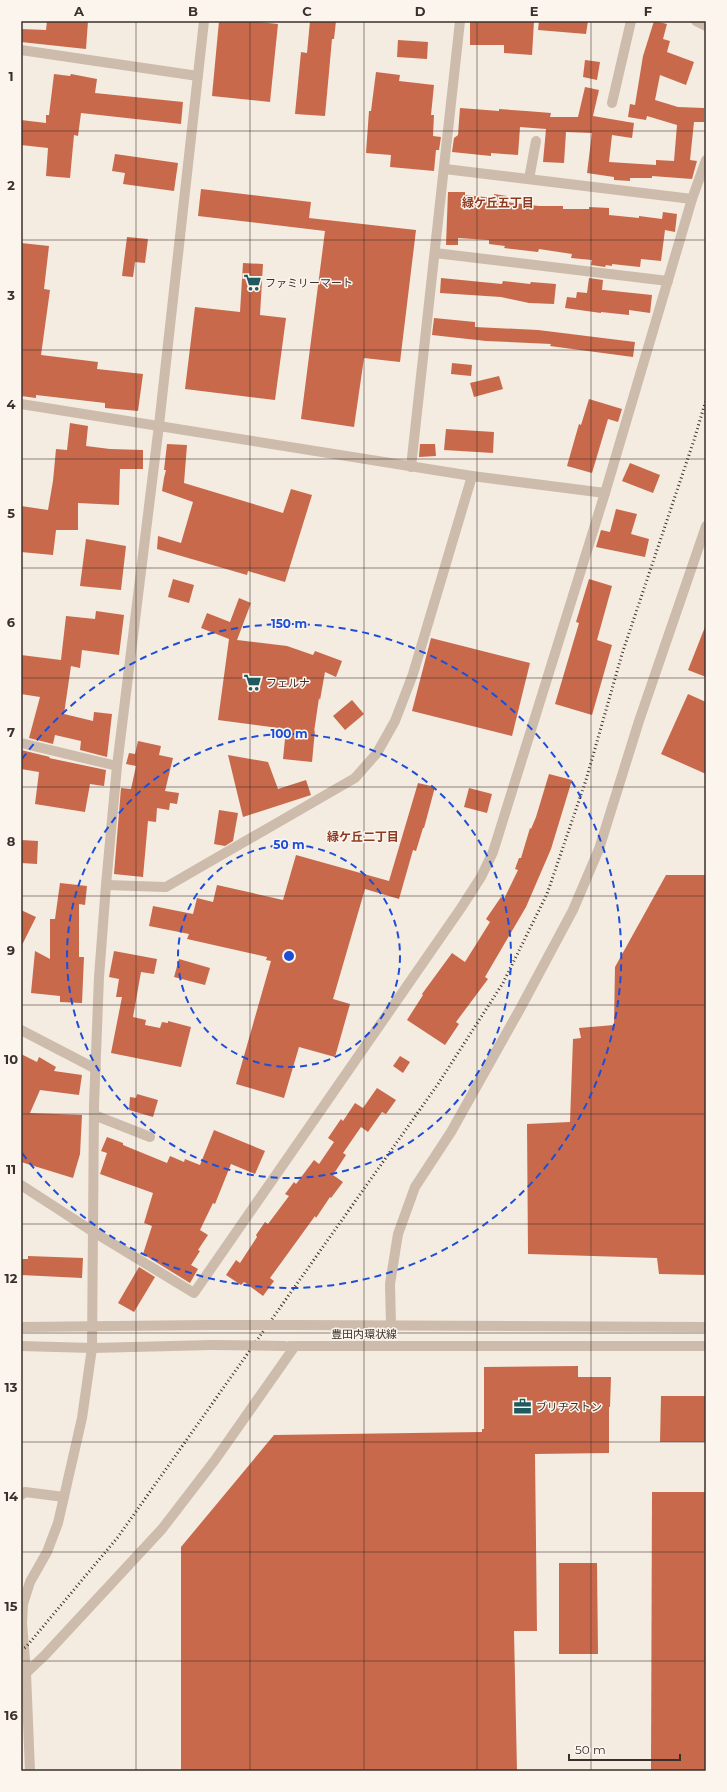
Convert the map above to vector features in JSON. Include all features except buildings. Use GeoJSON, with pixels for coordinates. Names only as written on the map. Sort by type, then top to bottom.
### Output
{"type":"FeatureCollection","features":[{"type":"Feature","properties":{"kind":"street"},"geometry":{"type":"LineString","coordinates":[[30,1771],[26,1673],[21,1623],[23,1604],[30,1582],[47,1552],[58,1523],[82,1418],[92,1348],[94,1115],[99,977],[116,766],[159,425],[204,21]]}},
{"type":"Feature","properties":{"kind":"street"},"geometry":{"type":"LineString","coordinates":[[411,467],[436,253],[460,21]]}},
{"type":"Feature","properties":{"kind":"street"},"geometry":{"type":"LineString","coordinates":[[612,104],[631,21]]}},
{"type":"Feature","properties":{"kind":"street"},"geometry":{"type":"LineString","coordinates":[[696,21],[706,26]]}},
{"type":"Feature","properties":{"kind":"street"},"geometry":{"type":"LineString","coordinates":[[21,50],[198,76]]}},
{"type":"Feature","properties":{"kind":"street"},"geometry":{"type":"LineString","coordinates":[[529,180],[536,142]]}},
{"type":"Feature","properties":{"kind":"street"},"geometry":{"type":"LineString","coordinates":[[21,1185],[92,1231],[194,1293],[481,877],[493,852],[605,493],[692,199],[706,160]]}},
{"type":"Feature","properties":{"kind":"street"},"geometry":{"type":"LineString","coordinates":[[445,169],[692,199]]}},
{"type":"Feature","properties":{"kind":"street"},"geometry":{"type":"LineString","coordinates":[[436,253],[668,281]]}},
{"type":"Feature","properties":{"kind":"street"},"geometry":{"type":"LineString","coordinates":[[21,404],[159,425],[411,467],[605,493]]}},
{"type":"Feature","properties":{"kind":"street"},"geometry":{"type":"LineString","coordinates":[[106,885],[166,888],[355,778],[377,753],[394,721],[413,674],[472,476]]}},
{"type":"Feature","properties":{"kind":"street"},"geometry":{"type":"LineString","coordinates":[[391,1325],[390,1284],[398,1234],[415,1187],[451,1132],[501,1043],[576,903],[600,849],[639,721],[706,526]]}},
{"type":"Feature","properties":{"kind":"street"},"geometry":{"type":"LineString","coordinates":[[21,743],[116,766]]}},
{"type":"Feature","properties":{"kind":"street"},"geometry":{"type":"LineString","coordinates":[[21,1030],[96,1069]]}},
{"type":"Feature","properties":{"kind":"street"},"geometry":{"type":"LineString","coordinates":[[94,1115],[150,1137]]}},
{"type":"Feature","properties":{"kind":"street","name":"豊田内環状線"},"geometry":{"type":"LineString","coordinates":[[21,1327],[391,1325],[706,1327]]}},
{"type":"Feature","properties":{"kind":"street","name":"豊田内環状線"},"geometry":{"type":"LineString","coordinates":[[21,1346],[92,1348],[212,1345],[706,1346]]}},
{"type":"Feature","properties":{"kind":"street"},"geometry":{"type":"LineString","coordinates":[[26,1673],[162,1529],[215,1460],[295,1346]]}},
{"type":"Feature","properties":{"kind":"street"},"geometry":{"type":"LineString","coordinates":[[21,1496],[25,1492],[64,1497]]}},
{"type":"Feature","properties":{"kind":"railway"},"geometry":{"type":"LineString","coordinates":[[21,1650],[26,1647],[118,1537],[438,1084],[503,983],[547,894],[586,780],[622,654],[706,400]]}},
{"type":"Feature","properties":{"kind":"place","name":"ファミリーマート"},"geometry":{"type":"Point","coordinates":[252,283]}},
{"type":"Feature","properties":{"kind":"place","name":"フェルナ"},"geometry":{"type":"Point","coordinates":[253,683]}},
{"type":"Feature","properties":{"kind":"place","name":"ブリヂストン"},"geometry":{"type":"Point","coordinates":[523,1407]}},
{"type":"Feature","properties":{"kind":"district","name":"緑ケ丘五丁目"},"geometry":{"type":"Point","coordinates":[498,202]}},
{"type":"Feature","properties":{"kind":"district","name":"緑ケ丘二丁目"},"geometry":{"type":"Point","coordinates":[363,836]}}]}
